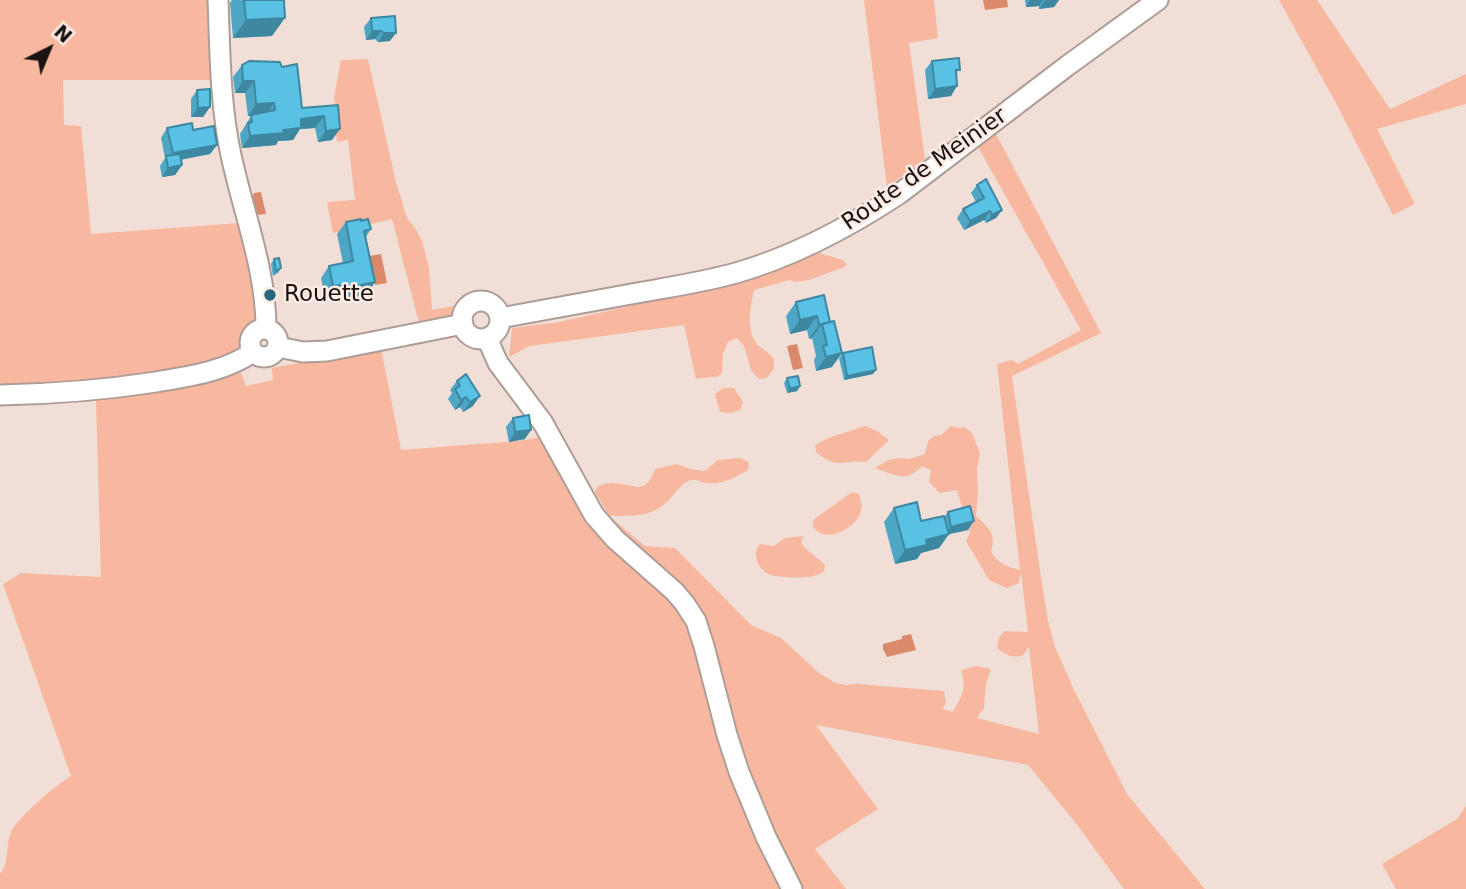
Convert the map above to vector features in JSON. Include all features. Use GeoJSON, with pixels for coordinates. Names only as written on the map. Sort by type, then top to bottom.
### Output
{"type":"FeatureCollection","features":[{"type":"Feature","properties":{"kind":"street"},"geometry":{"type":"LineString","coordinates":[[218,0],[226,127],[263,290],[265,328]]}},
{"type":"Feature","properties":{"kind":"street","name":"Route de Meinier"},"geometry":{"type":"LineString","coordinates":[[500,318],[702,281],[738,272],[827,237],[899,194],[1158,0]]}},
{"type":"Feature","properties":{"kind":"street"},"geometry":{"type":"LineString","coordinates":[[475,302],[494,306],[500,318],[497,331],[487,338],[474,338],[463,324],[465,311],[475,302]]}},
{"type":"Feature","properties":{"kind":"street"},"geometry":{"type":"LineString","coordinates":[[278,347],[303,352],[327,351],[463,324]]}},
{"type":"Feature","properties":{"kind":"street"},"geometry":{"type":"LineString","coordinates":[[265,328],[275,332],[278,347],[270,356],[257,356],[250,345],[250,339],[253,333],[265,328]]}},
{"type":"Feature","properties":{"kind":"street"},"geometry":{"type":"LineString","coordinates":[[487,338],[498,363],[543,423],[594,515],[615,539],[675,592],[692,614],[704,646],[739,772],[766,837],[792,889]]}},
{"type":"Feature","properties":{"kind":"street"},"geometry":{"type":"LineString","coordinates":[[0,395],[96,390],[164,380],[217,370],[253,352]]}},
{"type":"Feature","properties":{"kind":"shaded area"},"geometry":{"type":"Polygon","coordinates":[[[0,0],[212,0],[215,80],[63,80],[64,125],[81,126],[91,234],[240,223],[257,310],[255,321],[236,351],[215,363],[123,380],[0,388],[0,0]]]}},
{"type":"Feature","properties":{"kind":"shaded area"},"geometry":{"type":"Polygon","coordinates":[[[864,0],[934,0],[938,38],[909,43],[925,159],[887,187],[864,0]]]}},
{"type":"Feature","properties":{"kind":"shaded area"},"geometry":{"type":"Polygon","coordinates":[[[983,0],[1007,0],[1008,7],[985,10],[983,0]]]}},
{"type":"Feature","properties":{"kind":"shaded area"},"geometry":{"type":"Polygon","coordinates":[[[1279,0],[1317,0],[1390,109],[1466,74],[1466,104],[1377,129],[1415,204],[1393,215],[1336,103],[1279,0]]]}},
{"type":"Feature","properties":{"kind":"shaded area"},"geometry":{"type":"Polygon","coordinates":[[[368,59],[396,182],[407,218],[422,241],[429,268],[432,310],[453,306],[455,314],[419,323],[392,219],[333,233],[327,202],[355,200],[348,140],[337,142],[335,124],[338,121],[334,97],[341,60],[368,59]]]}},
{"type":"Feature","properties":{"kind":"shaded area"},"geometry":{"type":"Polygon","coordinates":[[[996,134],[1101,333],[1012,376],[1048,621],[1055,647],[1127,794],[1205,889],[1124,889],[1075,822],[1028,765],[816,725],[878,809],[815,849],[846,889],[802,889],[748,778],[706,630],[618,531],[609,516],[645,546],[675,548],[751,625],[781,638],[819,673],[836,683],[944,691],[946,702],[943,709],[953,712],[963,688],[961,670],[976,666],[991,669],[986,684],[984,708],[977,718],[1039,734],[1029,647],[1018,657],[997,648],[1004,631],[1028,632],[1021,572],[1019,583],[1007,588],[989,580],[966,541],[970,533],[957,490],[940,493],[929,482],[931,470],[922,466],[911,474],[900,476],[875,468],[888,460],[910,459],[925,454],[928,441],[934,436],[941,435],[951,426],[965,427],[972,433],[980,453],[976,516],[992,535],[991,551],[996,559],[1020,570],[997,364],[1012,360],[1018,364],[1081,330],[978,147],[996,134]]]}},
{"type":"Feature","properties":{"kind":"shaded area"},"geometry":{"type":"Polygon","coordinates":[[[261,192],[266,214],[256,215],[253,196],[254,193],[261,192]]]}},
{"type":"Feature","properties":{"kind":"shaded area"},"geometry":{"type":"Polygon","coordinates":[[[816,252],[843,260],[847,265],[809,280],[789,280],[754,290],[750,313],[752,335],[755,342],[774,359],[774,368],[767,378],[759,379],[751,370],[744,346],[737,338],[728,342],[723,354],[722,373],[717,377],[696,379],[684,325],[530,346],[509,357],[512,328],[559,322],[692,292],[816,252]]]}},
{"type":"Feature","properties":{"kind":"shaded area"},"geometry":{"type":"Polygon","coordinates":[[[381,254],[387,283],[375,285],[369,256],[381,254]]]}},
{"type":"Feature","properties":{"kind":"shaded area"},"geometry":{"type":"Polygon","coordinates":[[[797,344],[803,368],[793,370],[787,346],[797,344]]]}},
{"type":"Feature","properties":{"kind":"shaded area"},"geometry":{"type":"Polygon","coordinates":[[[381,348],[401,450],[543,437],[646,575],[686,618],[783,889],[0,889],[0,874],[14,826],[38,802],[71,776],[3,584],[21,573],[101,577],[96,399],[241,373],[246,386],[273,380],[272,368],[381,348]]]}},
{"type":"Feature","properties":{"kind":"shaded area"},"geometry":{"type":"Polygon","coordinates":[[[723,388],[734,388],[743,402],[740,410],[720,412],[715,394],[723,388]]]}},
{"type":"Feature","properties":{"kind":"shaded area"},"geometry":{"type":"Polygon","coordinates":[[[865,426],[889,440],[866,462],[835,463],[816,452],[815,445],[828,438],[865,426]]]}},
{"type":"Feature","properties":{"kind":"shaded area"},"geometry":{"type":"Polygon","coordinates":[[[740,458],[749,462],[748,470],[723,482],[687,482],[656,510],[636,515],[609,516],[595,492],[597,487],[611,483],[643,486],[655,469],[677,464],[705,471],[718,460],[740,458]]]}},
{"type":"Feature","properties":{"kind":"shaded area"},"geometry":{"type":"Polygon","coordinates":[[[852,492],[859,494],[862,507],[856,521],[840,532],[828,535],[813,527],[813,520],[852,492]]]}},
{"type":"Feature","properties":{"kind":"shaded area"},"geometry":{"type":"Polygon","coordinates":[[[804,536],[801,542],[803,545],[825,565],[822,573],[810,577],[781,577],[766,573],[759,566],[756,553],[760,544],[774,546],[785,538],[804,536]]]}},
{"type":"Feature","properties":{"kind":"shaded area"},"geometry":{"type":"Polygon","coordinates":[[[911,634],[916,650],[887,657],[883,644],[911,634]]]}},
{"type":"Feature","properties":{"kind":"shaded area"},"geometry":{"type":"Polygon","coordinates":[[[1466,806],[1466,889],[1396,889],[1382,864],[1457,819],[1466,806]]]}},
{"type":"Feature","properties":{"kind":"building"},"geometry":{"type":"Polygon","coordinates":[[[244,0],[284,0],[285,18],[246,20],[244,0]]]}},
{"type":"Feature","properties":{"kind":"building"},"geometry":{"type":"Polygon","coordinates":[[[395,16],[396,33],[372,31],[371,18],[395,16]]]}},
{"type":"Feature","properties":{"kind":"building"},"geometry":{"type":"Polygon","coordinates":[[[959,58],[960,70],[956,70],[957,86],[935,89],[932,61],[959,58]]]}},
{"type":"Feature","properties":{"kind":"building"},"geometry":{"type":"Polygon","coordinates":[[[249,61],[280,62],[282,67],[297,64],[302,108],[338,105],[340,129],[326,131],[324,116],[301,119],[301,128],[283,130],[284,133],[250,136],[248,123],[252,122],[251,115],[275,110],[274,103],[256,104],[254,81],[243,81],[242,65],[249,61]]]}},
{"type":"Feature","properties":{"kind":"building"},"geometry":{"type":"Polygon","coordinates":[[[210,89],[210,107],[198,108],[197,90],[210,89]]]}},
{"type":"Feature","properties":{"kind":"building"},"geometry":{"type":"Polygon","coordinates":[[[192,123],[193,130],[214,126],[217,145],[173,153],[167,128],[192,123]]]}},
{"type":"Feature","properties":{"kind":"building"},"geometry":{"type":"Polygon","coordinates":[[[180,154],[182,165],[168,168],[166,156],[180,154]]]}},
{"type":"Feature","properties":{"kind":"building"},"geometry":{"type":"Polygon","coordinates":[[[986,179],[1002,210],[992,215],[990,211],[970,221],[963,209],[984,198],[977,185],[986,179]]]}},
{"type":"Feature","properties":{"kind":"building"},"geometry":{"type":"Polygon","coordinates":[[[368,219],[371,229],[364,231],[375,282],[342,289],[341,285],[333,286],[329,266],[353,261],[346,222],[368,219]]]}},
{"type":"Feature","properties":{"kind":"building"},"geometry":{"type":"Polygon","coordinates":[[[279,258],[281,268],[276,271],[274,259],[279,258]]]}},
{"type":"Feature","properties":{"kind":"building"},"geometry":{"type":"Polygon","coordinates":[[[824,295],[830,322],[819,325],[817,316],[800,320],[796,302],[824,295]]]}},
{"type":"Feature","properties":{"kind":"building"},"geometry":{"type":"Polygon","coordinates":[[[834,321],[842,353],[826,357],[823,346],[827,345],[822,324],[834,321]]]}},
{"type":"Feature","properties":{"kind":"building"},"geometry":{"type":"Polygon","coordinates":[[[872,347],[876,370],[847,376],[843,353],[872,347]]]}},
{"type":"Feature","properties":{"kind":"building"},"geometry":{"type":"Polygon","coordinates":[[[466,374],[480,396],[470,402],[466,397],[461,400],[455,389],[460,386],[457,381],[466,374]]]}},
{"type":"Feature","properties":{"kind":"building"},"geometry":{"type":"Polygon","coordinates":[[[798,376],[800,386],[790,389],[787,378],[798,376]]]}},
{"type":"Feature","properties":{"kind":"building"},"geometry":{"type":"Polygon","coordinates":[[[529,415],[531,430],[515,432],[513,418],[529,415]]]}},
{"type":"Feature","properties":{"kind":"building"},"geometry":{"type":"Polygon","coordinates":[[[917,502],[921,521],[944,516],[949,534],[926,540],[927,545],[905,550],[894,508],[917,502]]]}},
{"type":"Feature","properties":{"kind":"building"},"geometry":{"type":"Polygon","coordinates":[[[970,506],[974,521],[951,527],[948,512],[970,506]]]}},
{"type":"Feature","properties":{"kind":"place","name":"Rouette"},"geometry":{"type":"Point","coordinates":[270,295]}}]}
